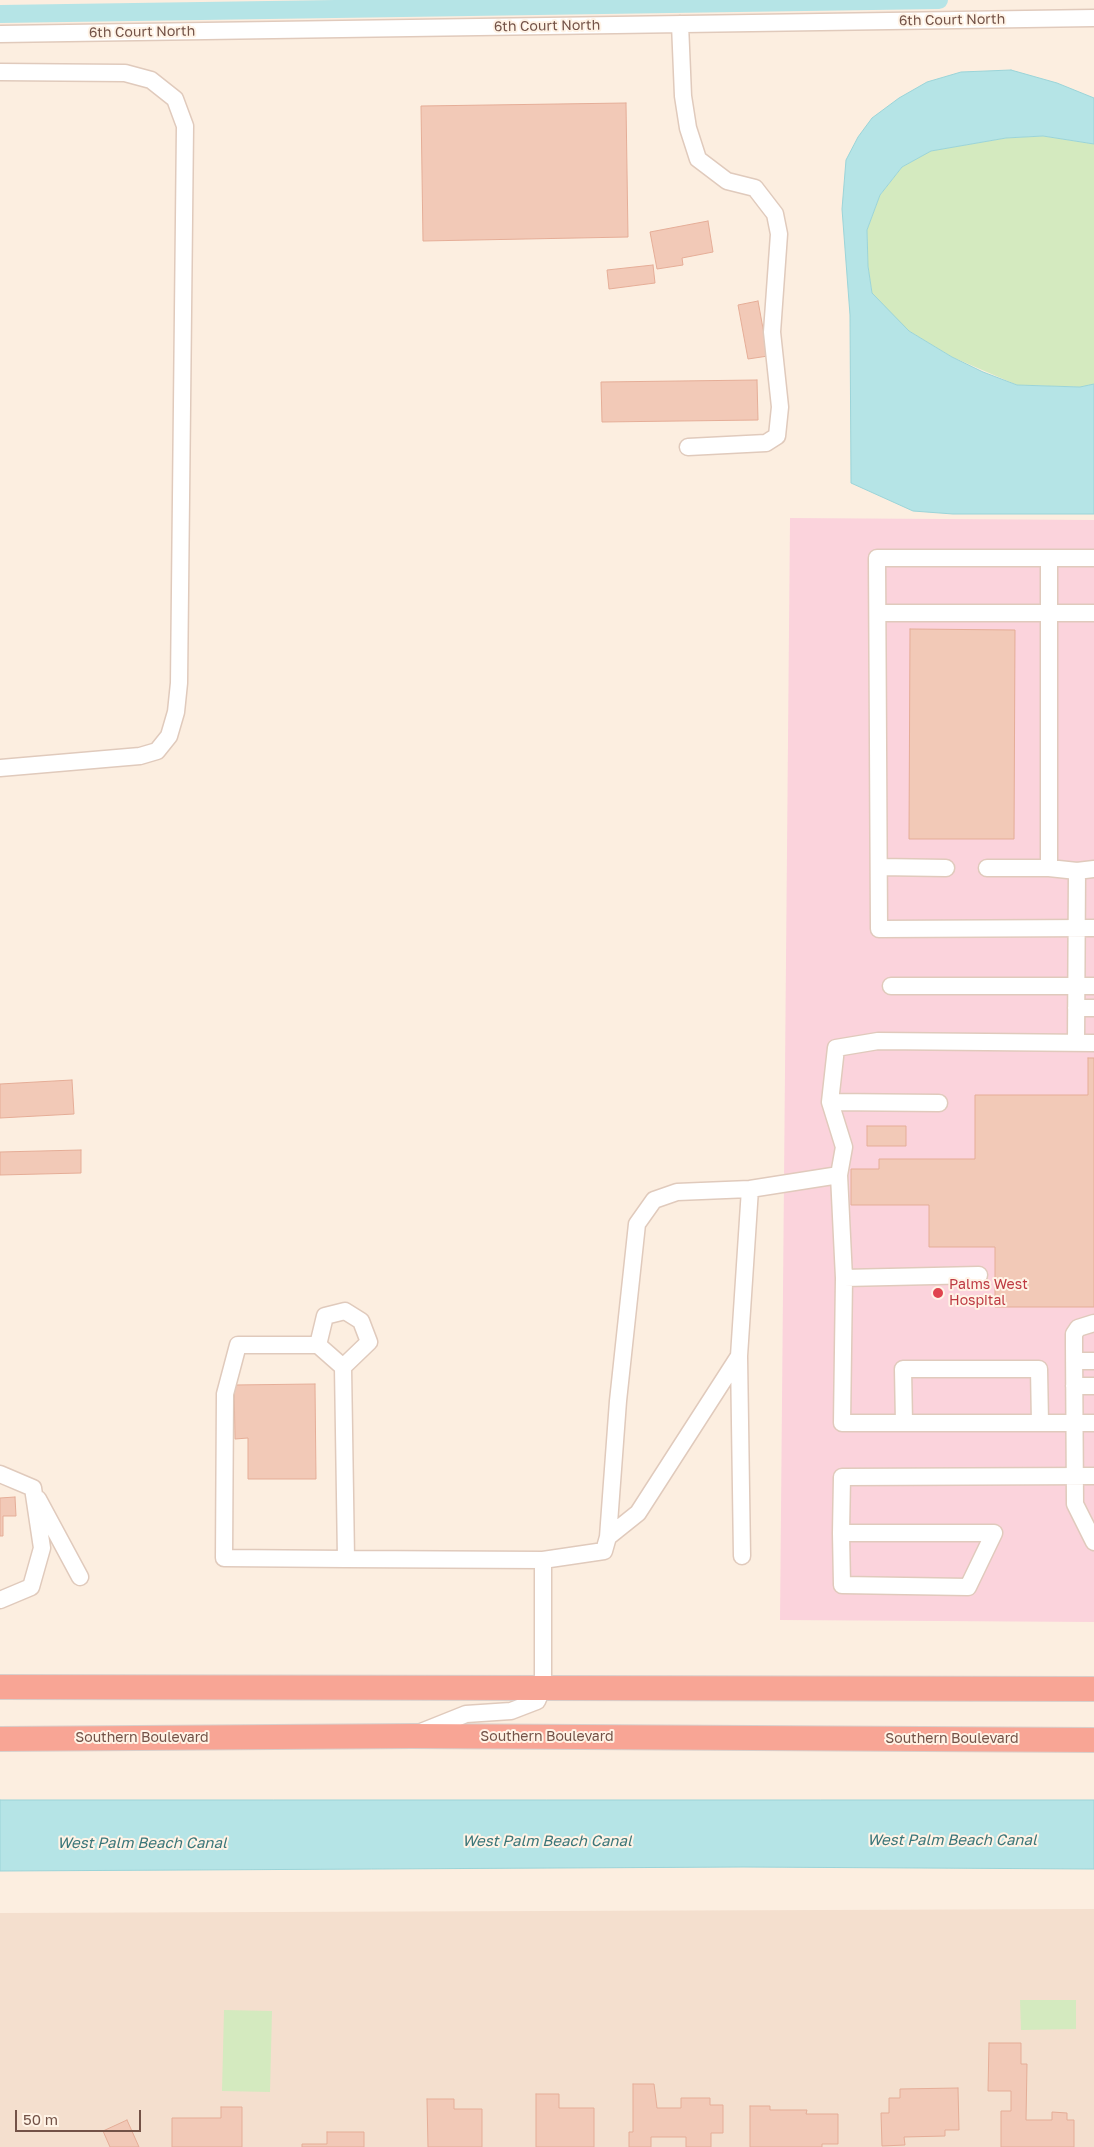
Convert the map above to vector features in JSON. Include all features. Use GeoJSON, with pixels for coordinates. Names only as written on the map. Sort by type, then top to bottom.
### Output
{"type":"FeatureCollection","features":[{"type":"Feature","properties":{"kind":"highway"},"geometry":{"type":"LineString","coordinates":[[0,1687],[1094,1689]]}},
{"type":"Feature","properties":{"kind":"highway","name":"Southern Boulevard"},"geometry":{"type":"LineString","coordinates":[[0,1738],[412,1736],[1094,1740]]}},
{"type":"Feature","properties":{"kind":"street","name":"6th Court North"},"geometry":{"type":"LineString","coordinates":[[0,34],[1094,18]]}},
{"type":"Feature","properties":{"kind":"street"},"geometry":{"type":"LineString","coordinates":[[680,24],[682,96],[688,128],[698,160],[727,181],[754,188],[775,214],[778,234],[772,332],[780,408],[776,436],[766,443],[688,447]]}},
{"type":"Feature","properties":{"kind":"street"},"geometry":{"type":"LineString","coordinates":[[0,72],[125,73],[151,80],[175,99],[185,126],[179,683],[176,712],[169,736],[157,751],[140,756],[0,768]]}},
{"type":"Feature","properties":{"kind":"street"},"geometry":{"type":"LineString","coordinates":[[1094,558],[877,558],[879,928],[1094,928]]}},
{"type":"Feature","properties":{"kind":"street"},"geometry":{"type":"LineString","coordinates":[[1049,558],[1050,868]]}},
{"type":"Feature","properties":{"kind":"street"},"geometry":{"type":"LineString","coordinates":[[878,613],[1094,613]]}},
{"type":"Feature","properties":{"kind":"street"},"geometry":{"type":"LineString","coordinates":[[879,868],[946,868]]}},
{"type":"Feature","properties":{"kind":"street"},"geometry":{"type":"LineString","coordinates":[[987,868],[1094,870]]}},
{"type":"Feature","properties":{"kind":"street"},"geometry":{"type":"LineString","coordinates":[[1076,871],[1076,1043]]}},
{"type":"Feature","properties":{"kind":"street"},"geometry":{"type":"LineString","coordinates":[[891,986],[1094,986]]}},
{"type":"Feature","properties":{"kind":"street"},"geometry":{"type":"LineString","coordinates":[[1076,1008],[1094,1008]]}},
{"type":"Feature","properties":{"kind":"street"},"geometry":{"type":"LineString","coordinates":[[1094,1043],[878,1041],[836,1048],[830,1102],[844,1147],[839,1175],[844,1278],[842,1423],[1094,1423]]}},
{"type":"Feature","properties":{"kind":"street"},"geometry":{"type":"LineString","coordinates":[[830,1102],[938,1102]]}},
{"type":"Feature","properties":{"kind":"street"},"geometry":{"type":"LineString","coordinates":[[346,1559],[343,1367],[318,1345],[238,1345],[226,1394],[224,1558],[346,1559],[543,1560],[604,1551],[608,1537],[618,1401],[637,1224],[654,1200],[677,1192],[750,1189],[839,1175]]}},
{"type":"Feature","properties":{"kind":"street"},"geometry":{"type":"LineString","coordinates":[[742,1556],[739,1356],[750,1189]]}},
{"type":"Feature","properties":{"kind":"street"},"geometry":{"type":"LineString","coordinates":[[844,1278],[979,1275]]}},
{"type":"Feature","properties":{"kind":"street"},"geometry":{"type":"LineString","coordinates":[[318,1345],[325,1316],[345,1311],[361,1322],[370,1342],[343,1367]]}},
{"type":"Feature","properties":{"kind":"street"},"geometry":{"type":"LineString","coordinates":[[1094,1323],[1078,1328],[1074,1334],[1075,1504],[1090,1526],[1094,1542]]}},
{"type":"Feature","properties":{"kind":"street"},"geometry":{"type":"LineString","coordinates":[[608,1537],[638,1512],[739,1356]]}},
{"type":"Feature","properties":{"kind":"street"},"geometry":{"type":"LineString","coordinates":[[1074,1360],[1094,1360]]}},
{"type":"Feature","properties":{"kind":"street"},"geometry":{"type":"LineString","coordinates":[[904,1423],[903,1369],[1039,1369],[1040,1423]]}},
{"type":"Feature","properties":{"kind":"street"},"geometry":{"type":"LineString","coordinates":[[1074,1386],[1094,1386]]}},
{"type":"Feature","properties":{"kind":"street"},"geometry":{"type":"LineString","coordinates":[[0,1474],[33,1488],[80,1577]]}},
{"type":"Feature","properties":{"kind":"street"},"geometry":{"type":"LineString","coordinates":[[841,1534],[994,1533],[968,1587],[842,1585],[841,1534],[842,1477],[1094,1476]]}},
{"type":"Feature","properties":{"kind":"street"},"geometry":{"type":"LineString","coordinates":[[0,1600],[31,1587],[42,1548],[33,1488]]}},
{"type":"Feature","properties":{"kind":"street"},"geometry":{"type":"LineString","coordinates":[[412,1736],[466,1714],[511,1711],[537,1701],[543,1687],[543,1560]]}},
{"type":"Feature","properties":{"kind":"shaded area","name":"Palms West Hospital"},"geometry":{"type":"Polygon","coordinates":[[[790,518],[1094,520],[1094,1622],[780,1620],[790,518]]]}},
{"type":"Feature","properties":{"kind":"shaded area"},"geometry":{"type":"Polygon","coordinates":[[[1094,1909],[1094,2147],[0,2147],[0,1913],[1094,1909]]]}},
{"type":"Feature","properties":{"kind":"green space"},"geometry":{"type":"Polygon","coordinates":[[[1043,136],[1094,144],[1094,384],[1081,387],[1017,385],[952,357],[909,331],[890,314],[872,293],[868,266],[867,230],[880,195],[902,167],[930,151],[1006,138],[1043,136]]]}},
{"type":"Feature","properties":{"kind":"green space"},"geometry":{"type":"Polygon","coordinates":[[[1020,2000],[1076,2000],[1076,2029],[1021,2030],[1020,2000]]]}},
{"type":"Feature","properties":{"kind":"green space"},"geometry":{"type":"Polygon","coordinates":[[[224,2010],[272,2011],[270,2092],[222,2091],[224,2010]]]}},
{"type":"Feature","properties":{"kind":"water"},"geometry":{"type":"Polygon","coordinates":[[[1011,70],[1057,83],[1094,98],[1094,144],[1043,136],[1006,138],[931,151],[902,167],[880,195],[867,230],[868,266],[872,293],[909,331],[952,357],[983,372],[1017,385],[1080,387],[1094,384],[1094,514],[953,514],[913,511],[851,483],[850,315],[842,209],[846,160],[858,137],[872,118],[899,98],[927,82],[961,72],[1011,70]]]}},
{"type":"Feature","properties":{"kind":"water","name":"West Palm Beach Canal"},"geometry":{"type":"Polygon","coordinates":[[[0,1800],[1094,1800],[1094,1869],[743,1867],[0,1871],[0,1800]]]}},
{"type":"Feature","properties":{"kind":"building"},"geometry":{"type":"Polygon","coordinates":[[[626,103],[628,237],[423,241],[421,106],[626,103]]]}},
{"type":"Feature","properties":{"kind":"building"},"geometry":{"type":"Polygon","coordinates":[[[708,221],[713,252],[682,258],[683,265],[657,269],[650,232],[708,221]]]}},
{"type":"Feature","properties":{"kind":"building"},"geometry":{"type":"Polygon","coordinates":[[[653,265],[655,283],[609,289],[607,270],[653,265]]]}},
{"type":"Feature","properties":{"kind":"building"},"geometry":{"type":"Polygon","coordinates":[[[758,301],[768,356],[748,359],[738,305],[758,301]]]}},
{"type":"Feature","properties":{"kind":"building"},"geometry":{"type":"Polygon","coordinates":[[[757,380],[758,420],[602,422],[601,382],[757,380]]]}},
{"type":"Feature","properties":{"kind":"building"},"geometry":{"type":"Polygon","coordinates":[[[910,629],[1015,630],[1014,839],[909,839],[910,629]]]}},
{"type":"Feature","properties":{"kind":"building","name":"Palms West Hospital"},"geometry":{"type":"Polygon","coordinates":[[[1088,1058],[1094,1058],[1094,1307],[995,1307],[995,1247],[929,1247],[929,1205],[851,1205],[851,1169],[879,1169],[879,1159],[975,1159],[975,1095],[1088,1095],[1088,1058]]]}},
{"type":"Feature","properties":{"kind":"building"},"geometry":{"type":"Polygon","coordinates":[[[72,1080],[74,1114],[0,1118],[0,1084],[72,1080]]]}},
{"type":"Feature","properties":{"kind":"building"},"geometry":{"type":"Polygon","coordinates":[[[867,1126],[906,1126],[906,1146],[867,1146],[867,1126]]]}},
{"type":"Feature","properties":{"kind":"building"},"geometry":{"type":"Polygon","coordinates":[[[81,1150],[81,1173],[0,1175],[0,1152],[81,1150]]]}},
{"type":"Feature","properties":{"kind":"building"},"geometry":{"type":"Polygon","coordinates":[[[315,1384],[316,1479],[248,1479],[248,1438],[235,1439],[234,1385],[315,1384]]]}},
{"type":"Feature","properties":{"kind":"building"},"geometry":{"type":"Polygon","coordinates":[[[15,1497],[16,1516],[3,1516],[3,1536],[0,1536],[0,1498],[15,1497]]]}},
{"type":"Feature","properties":{"kind":"building"},"geometry":{"type":"Polygon","coordinates":[[[989,2043],[1021,2043],[1021,2064],[1027,2064],[1026,2120],[1052,2120],[1052,2112],[1067,2113],[1067,2120],[1074,2120],[1074,2147],[1001,2147],[1001,2111],[1011,2111],[1011,2091],[988,2091],[989,2043]]]}},
{"type":"Feature","properties":{"kind":"building"},"geometry":{"type":"Polygon","coordinates":[[[633,2084],[654,2084],[657,2108],[681,2108],[681,2098],[710,2098],[710,2105],[723,2105],[723,2133],[711,2133],[711,2147],[686,2147],[686,2137],[651,2137],[651,2147],[629,2147],[629,2132],[633,2132],[633,2084]]]}},
{"type":"Feature","properties":{"kind":"building"},"geometry":{"type":"Polygon","coordinates":[[[958,2088],[959,2130],[945,2130],[945,2136],[904,2137],[905,2145],[882,2146],[881,2113],[889,2113],[889,2098],[900,2098],[900,2089],[958,2088]]]}},
{"type":"Feature","properties":{"kind":"building"},"geometry":{"type":"Polygon","coordinates":[[[536,2094],[559,2094],[559,2108],[594,2108],[594,2147],[536,2147],[536,2094]]]}},
{"type":"Feature","properties":{"kind":"building"},"geometry":{"type":"Polygon","coordinates":[[[427,2099],[454,2099],[454,2109],[482,2109],[482,2147],[428,2147],[427,2099]]]}},
{"type":"Feature","properties":{"kind":"building"},"geometry":{"type":"Polygon","coordinates":[[[750,2106],[770,2106],[770,2110],[807,2110],[806,2114],[838,2114],[838,2144],[822,2144],[822,2147],[750,2147],[750,2106]]]}},
{"type":"Feature","properties":{"kind":"building"},"geometry":{"type":"Polygon","coordinates":[[[221,2107],[242,2107],[242,2147],[172,2147],[172,2118],[221,2118],[221,2107]]]}},
{"type":"Feature","properties":{"kind":"building"},"geometry":{"type":"Polygon","coordinates":[[[127,2120],[139,2147],[110,2147],[103,2131],[127,2120]]]}},
{"type":"Feature","properties":{"kind":"building"},"geometry":{"type":"Polygon","coordinates":[[[327,2132],[364,2132],[364,2147],[302,2147],[302,2144],[327,2144],[327,2132]]]}},
{"type":"Feature","properties":{"kind":"waterway"},"geometry":{"type":"LineString","coordinates":[[0,14],[939,0]]}},
{"type":"Feature","properties":{"kind":"place","name":"Palms West Hospital"},"geometry":{"type":"Point","coordinates":[938,1293]}}]}
